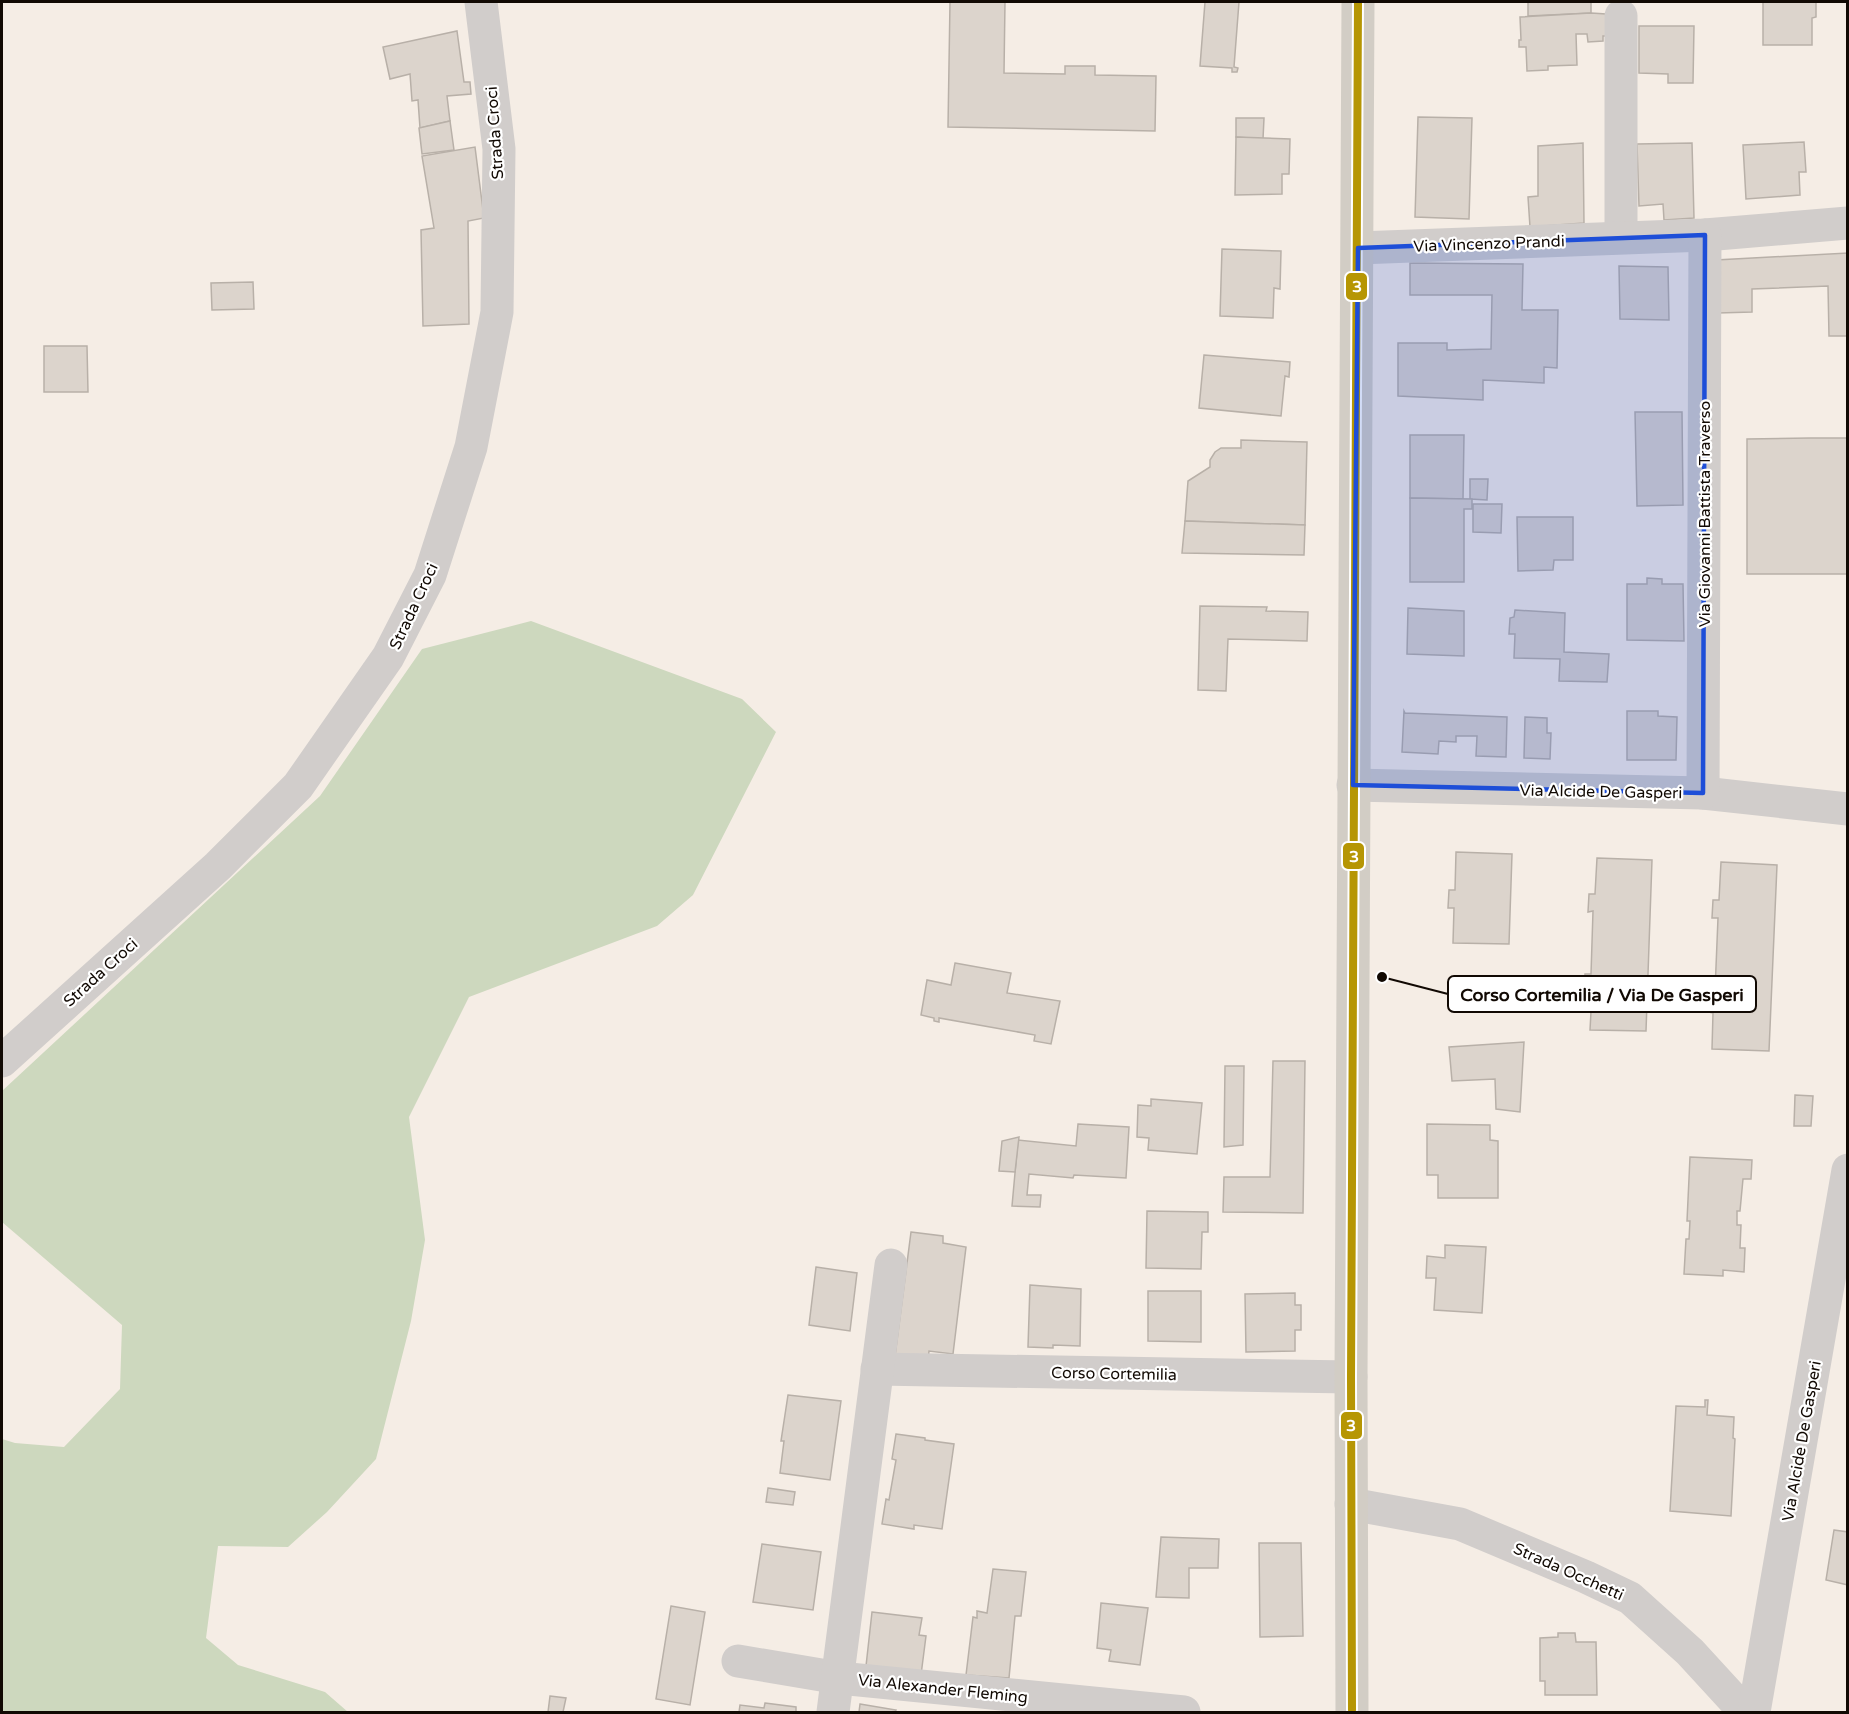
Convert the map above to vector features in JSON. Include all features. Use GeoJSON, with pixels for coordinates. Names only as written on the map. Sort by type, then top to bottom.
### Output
{"type":"FeatureCollection","features":[{"type":"Feature","properties":{"kind":"main road"},"geometry":{"type":"LineString","coordinates":[[1357,1712],[1351,1504],[1351,1377],[1359,2]]}},
{"type":"Feature","properties":{"kind":"street","name":"Strada Croci"},"geometry":{"type":"LineString","coordinates":[[2,1061],[218,866],[298,786],[388,657],[430,575],[471,447],[497,312],[498,149],[481,2]]}},
{"type":"Feature","properties":{"kind":"street"},"geometry":{"type":"LineString","coordinates":[[1621,16],[1621,237]]}},
{"type":"Feature","properties":{"kind":"street","name":"Via Vincenzo Prandi"},"geometry":{"type":"LineString","coordinates":[[1358,248],[1705,235],[1848,223]]}},
{"type":"Feature","properties":{"kind":"street","name":"Via Giovanni Battista Traverso"},"geometry":{"type":"LineString","coordinates":[[1703,793],[1705,235]]}},
{"type":"Feature","properties":{"kind":"street","name":"Via Alcide De Gasperi"},"geometry":{"type":"LineString","coordinates":[[1353,785],[1703,793],[1848,809]]}},
{"type":"Feature","properties":{"kind":"street","name":"Via Alcide De Gasperi"},"geometry":{"type":"LineString","coordinates":[[1754,1713],[1848,1170]]}},
{"type":"Feature","properties":{"kind":"street"},"geometry":{"type":"LineString","coordinates":[[833,1713],[891,1265]]}},
{"type":"Feature","properties":{"kind":"street","name":"Corso Cortemilia"},"geometry":{"type":"LineString","coordinates":[[877,1369],[1351,1377]]}},
{"type":"Feature","properties":{"kind":"street","name":"Strada Occhetti"},"geometry":{"type":"LineString","coordinates":[[1351,1504],[1460,1524],[1586,1576],[1630,1598],[1690,1652],[1745,1713]]}},
{"type":"Feature","properties":{"kind":"street","name":"Via Alexander Fleming"},"geometry":{"type":"LineString","coordinates":[[738,1661],[839,1678],[1184,1713]]}},
{"type":"Feature","properties":{"kind":"highlighted area"},"geometry":{"type":"Polygon","coordinates":[[[1705,235],[1703,793],[1353,785],[1358,248],[1705,235]]]}},
{"type":"Feature","properties":{"kind":"green space"},"geometry":{"type":"Polygon","coordinates":[[[531,621],[742,699],[776,732],[693,895],[657,926],[469,997],[409,1117],[425,1240],[411,1321],[376,1459],[327,1512],[288,1547],[218,1546],[206,1638],[238,1665],[325,1692],[348,1712],[2,1712],[2,1439],[15,1443],[64,1447],[120,1389],[122,1325],[2,1222],[2,1091],[320,796],[422,649],[531,621]]]}},
{"type":"Feature","properties":{"kind":"building"},"geometry":{"type":"Polygon","coordinates":[[[950,2],[1005,2],[1004,73],[1065,74],[1065,66],[1095,66],[1095,75],[1156,76],[1155,131],[948,127],[950,2]]]}},
{"type":"Feature","properties":{"kind":"building"},"geometry":{"type":"Polygon","coordinates":[[[1205,2],[1239,2],[1234,67],[1238,68],[1237,72],[1232,72],[1232,68],[1200,66],[1205,2]]]}},
{"type":"Feature","properties":{"kind":"building"},"geometry":{"type":"Polygon","coordinates":[[[1528,2],[1591,2],[1591,13],[1528,16],[1528,2]]]}},
{"type":"Feature","properties":{"kind":"building"},"geometry":{"type":"Polygon","coordinates":[[[1763,2],[1816,2],[1816,17],[1812,18],[1812,45],[1763,45],[1763,2]]]}},
{"type":"Feature","properties":{"kind":"building"},"geometry":{"type":"Polygon","coordinates":[[[1606,14],[1607,36],[1603,36],[1603,41],[1588,42],[1587,34],[1576,34],[1577,65],[1548,66],[1548,70],[1527,71],[1526,47],[1519,47],[1520,17],[1606,14]]]}},
{"type":"Feature","properties":{"kind":"building"},"geometry":{"type":"Polygon","coordinates":[[[1639,26],[1694,26],[1693,83],[1668,83],[1668,74],[1639,73],[1639,26]]]}},
{"type":"Feature","properties":{"kind":"building"},"geometry":{"type":"Polygon","coordinates":[[[457,31],[464,82],[470,82],[471,94],[447,96],[450,121],[420,128],[418,100],[412,101],[410,74],[390,79],[383,47],[457,31]]]}},
{"type":"Feature","properties":{"kind":"building"},"geometry":{"type":"Polygon","coordinates":[[[1418,117],[1472,118],[1469,219],[1415,217],[1418,117]]]}},
{"type":"Feature","properties":{"kind":"building"},"geometry":{"type":"Polygon","coordinates":[[[1236,118],[1264,118],[1263,139],[1236,137],[1236,118]]]}},
{"type":"Feature","properties":{"kind":"building"},"geometry":{"type":"Polygon","coordinates":[[[450,121],[454,150],[422,154],[419,128],[450,121]]]}},
{"type":"Feature","properties":{"kind":"building"},"geometry":{"type":"Polygon","coordinates":[[[1236,137],[1290,139],[1289,174],[1282,174],[1282,194],[1235,195],[1236,137]]]}},
{"type":"Feature","properties":{"kind":"building"},"geometry":{"type":"Polygon","coordinates":[[[1804,142],[1806,172],[1799,172],[1800,195],[1746,199],[1743,145],[1804,142]]]}},
{"type":"Feature","properties":{"kind":"building"},"geometry":{"type":"Polygon","coordinates":[[[1583,143],[1584,223],[1530,227],[1528,197],[1538,196],[1538,146],[1583,143]]]}},
{"type":"Feature","properties":{"kind":"building"},"geometry":{"type":"Polygon","coordinates":[[[1692,143],[1694,218],[1664,220],[1663,204],[1639,206],[1637,144],[1692,143]]]}},
{"type":"Feature","properties":{"kind":"building"},"geometry":{"type":"Polygon","coordinates":[[[475,147],[484,218],[468,221],[469,324],[423,326],[421,230],[434,228],[422,156],[475,147]]]}},
{"type":"Feature","properties":{"kind":"building"},"geometry":{"type":"Polygon","coordinates":[[[1222,249],[1281,251],[1280,289],[1274,288],[1273,318],[1220,316],[1222,249]]]}},
{"type":"Feature","properties":{"kind":"building"},"geometry":{"type":"Polygon","coordinates":[[[1848,253],[1848,336],[1829,336],[1828,286],[1752,289],[1752,312],[1718,313],[1716,260],[1848,253]]]}},
{"type":"Feature","properties":{"kind":"building"},"geometry":{"type":"Polygon","coordinates":[[[1410,263],[1523,264],[1522,310],[1558,310],[1557,368],[1544,367],[1544,383],[1483,380],[1483,400],[1398,396],[1398,343],[1447,343],[1447,350],[1491,349],[1492,295],[1410,295],[1410,263]]]}},
{"type":"Feature","properties":{"kind":"building"},"geometry":{"type":"Polygon","coordinates":[[[1619,266],[1668,267],[1669,320],[1620,319],[1619,266]]]}},
{"type":"Feature","properties":{"kind":"building"},"geometry":{"type":"Polygon","coordinates":[[[253,282],[254,309],[212,310],[211,283],[253,282]]]}},
{"type":"Feature","properties":{"kind":"building"},"geometry":{"type":"Polygon","coordinates":[[[44,346],[87,346],[88,392],[44,392],[44,346]]]}},
{"type":"Feature","properties":{"kind":"building"},"geometry":{"type":"Polygon","coordinates":[[[1204,355],[1290,362],[1289,377],[1285,376],[1281,416],[1199,408],[1204,355]]]}},
{"type":"Feature","properties":{"kind":"building"},"geometry":{"type":"Polygon","coordinates":[[[1635,412],[1682,412],[1683,505],[1637,506],[1635,412]]]}},
{"type":"Feature","properties":{"kind":"building"},"geometry":{"type":"Polygon","coordinates":[[[1410,435],[1464,435],[1463,499],[1410,498],[1410,435]]]}},
{"type":"Feature","properties":{"kind":"building"},"geometry":{"type":"Polygon","coordinates":[[[1848,438],[1848,574],[1747,574],[1747,439],[1848,438]]]}},
{"type":"Feature","properties":{"kind":"building"},"geometry":{"type":"Polygon","coordinates":[[[1241,440],[1307,442],[1305,525],[1185,521],[1188,481],[1210,467],[1210,460],[1215,452],[1221,448],[1241,448],[1241,440]]]}},
{"type":"Feature","properties":{"kind":"building"},"geometry":{"type":"Polygon","coordinates":[[[1470,479],[1488,479],[1487,500],[1470,499],[1470,479]]]}},
{"type":"Feature","properties":{"kind":"building"},"geometry":{"type":"Polygon","coordinates":[[[1410,498],[1472,499],[1472,509],[1464,509],[1464,582],[1410,582],[1410,498]]]}},
{"type":"Feature","properties":{"kind":"building"},"geometry":{"type":"Polygon","coordinates":[[[1473,504],[1502,504],[1501,533],[1473,532],[1473,504]]]}},
{"type":"Feature","properties":{"kind":"building"},"geometry":{"type":"Polygon","coordinates":[[[1517,517],[1573,517],[1573,560],[1554,560],[1553,570],[1518,571],[1517,517]]]}},
{"type":"Feature","properties":{"kind":"building"},"geometry":{"type":"Polygon","coordinates":[[[1185,521],[1305,525],[1304,555],[1182,553],[1185,521]]]}},
{"type":"Feature","properties":{"kind":"building"},"geometry":{"type":"Polygon","coordinates":[[[1647,578],[1662,579],[1662,584],[1683,584],[1684,641],[1627,640],[1627,584],[1647,584],[1647,578]]]}},
{"type":"Feature","properties":{"kind":"building"},"geometry":{"type":"Polygon","coordinates":[[[1200,606],[1267,607],[1266,611],[1308,612],[1307,641],[1228,639],[1226,691],[1198,690],[1200,606]]]}},
{"type":"Feature","properties":{"kind":"building"},"geometry":{"type":"Polygon","coordinates":[[[1408,608],[1464,611],[1464,656],[1407,654],[1408,608]]]}},
{"type":"Feature","properties":{"kind":"building"},"geometry":{"type":"Polygon","coordinates":[[[1515,610],[1565,613],[1564,652],[1609,654],[1607,682],[1559,681],[1560,659],[1514,658],[1515,634],[1509,634],[1510,618],[1514,617],[1515,610]]]}},
{"type":"Feature","properties":{"kind":"building"},"geometry":{"type":"Polygon","coordinates":[[[1404,711],[1405,713],[1507,717],[1506,757],[1476,756],[1477,736],[1456,736],[1456,742],[1439,741],[1438,754],[1402,752],[1404,711]]]}},
{"type":"Feature","properties":{"kind":"building"},"geometry":{"type":"Polygon","coordinates":[[[1627,711],[1658,711],[1658,716],[1677,717],[1676,760],[1627,760],[1627,711]]]}},
{"type":"Feature","properties":{"kind":"building"},"geometry":{"type":"Polygon","coordinates":[[[1525,717],[1547,718],[1547,733],[1551,733],[1550,759],[1524,758],[1525,717]]]}},
{"type":"Feature","properties":{"kind":"building"},"geometry":{"type":"Polygon","coordinates":[[[1456,852],[1512,854],[1509,944],[1453,943],[1454,908],[1448,908],[1449,890],[1455,890],[1456,852]]]}},
{"type":"Feature","properties":{"kind":"building"},"geometry":{"type":"Polygon","coordinates":[[[1597,858],[1652,860],[1646,1031],[1590,1030],[1592,993],[1584,993],[1585,974],[1591,974],[1593,911],[1588,912],[1589,894],[1595,894],[1597,858]]]}},
{"type":"Feature","properties":{"kind":"building"},"geometry":{"type":"Polygon","coordinates":[[[1721,862],[1777,865],[1769,1051],[1712,1049],[1713,1013],[1708,1012],[1709,991],[1715,991],[1718,918],[1712,918],[1713,900],[1719,900],[1721,862]]]}},
{"type":"Feature","properties":{"kind":"building"},"geometry":{"type":"Polygon","coordinates":[[[955,963],[1011,973],[1007,993],[1060,1001],[1051,1044],[1034,1041],[1035,1035],[939,1018],[939,1022],[934,1021],[934,1018],[921,1015],[927,980],[951,985],[955,963]]]}},
{"type":"Feature","properties":{"kind":"building"},"geometry":{"type":"Polygon","coordinates":[[[1524,1042],[1520,1112],[1496,1109],[1495,1079],[1452,1081],[1449,1047],[1524,1042]]]}},
{"type":"Feature","properties":{"kind":"building"},"geometry":{"type":"Polygon","coordinates":[[[1273,1061],[1305,1061],[1303,1213],[1223,1212],[1224,1177],[1270,1177],[1273,1061]]]}},
{"type":"Feature","properties":{"kind":"building"},"geometry":{"type":"Polygon","coordinates":[[[1225,1066],[1244,1066],[1243,1145],[1224,1147],[1225,1066]]]}},
{"type":"Feature","properties":{"kind":"building"},"geometry":{"type":"Polygon","coordinates":[[[1795,1095],[1813,1096],[1811,1126],[1794,1126],[1795,1095]]]}},
{"type":"Feature","properties":{"kind":"building"},"geometry":{"type":"Polygon","coordinates":[[[1151,1099],[1202,1103],[1197,1154],[1148,1150],[1149,1138],[1137,1137],[1138,1105],[1151,1106],[1151,1099]]]}},
{"type":"Feature","properties":{"kind":"building"},"geometry":{"type":"Polygon","coordinates":[[[1078,1124],[1129,1127],[1126,1178],[1074,1175],[1073,1178],[1029,1174],[1027,1195],[1041,1195],[1040,1207],[1012,1206],[1018,1140],[1076,1146],[1078,1124]]]}},
{"type":"Feature","properties":{"kind":"building"},"geometry":{"type":"Polygon","coordinates":[[[1427,1124],[1490,1125],[1490,1140],[1498,1141],[1498,1198],[1438,1198],[1438,1175],[1427,1175],[1427,1124]]]}},
{"type":"Feature","properties":{"kind":"building"},"geometry":{"type":"Polygon","coordinates":[[[1019,1137],[1015,1172],[999,1171],[1002,1141],[1019,1137]]]}},
{"type":"Feature","properties":{"kind":"building"},"geometry":{"type":"Polygon","coordinates":[[[1690,1157],[1752,1160],[1751,1179],[1743,1179],[1740,1211],[1737,1211],[1737,1225],[1741,1225],[1740,1248],[1745,1248],[1744,1272],[1723,1270],[1723,1276],[1684,1274],[1686,1239],[1689,1239],[1690,1221],[1687,1221],[1690,1157]]]}},
{"type":"Feature","properties":{"kind":"building"},"geometry":{"type":"Polygon","coordinates":[[[1147,1211],[1208,1212],[1208,1232],[1202,1232],[1201,1269],[1146,1268],[1147,1211]]]}},
{"type":"Feature","properties":{"kind":"building"},"geometry":{"type":"Polygon","coordinates":[[[911,1232],[943,1236],[943,1243],[966,1247],[953,1354],[929,1351],[928,1360],[895,1356],[911,1232]]]}},
{"type":"Feature","properties":{"kind":"building"},"geometry":{"type":"Polygon","coordinates":[[[1445,1245],[1486,1247],[1482,1313],[1434,1310],[1436,1278],[1426,1278],[1427,1256],[1445,1258],[1445,1245]]]}},
{"type":"Feature","properties":{"kind":"building"},"geometry":{"type":"Polygon","coordinates":[[[816,1267],[857,1273],[850,1331],[809,1325],[816,1267]]]}},
{"type":"Feature","properties":{"kind":"building"},"geometry":{"type":"Polygon","coordinates":[[[1030,1285],[1081,1289],[1080,1346],[1028,1347],[1030,1285]]]}},
{"type":"Feature","properties":{"kind":"building"},"geometry":{"type":"Polygon","coordinates":[[[1148,1291],[1201,1291],[1201,1342],[1148,1341],[1148,1291]]]}},
{"type":"Feature","properties":{"kind":"building"},"geometry":{"type":"Polygon","coordinates":[[[1295,1293],[1295,1305],[1301,1305],[1301,1330],[1295,1330],[1295,1351],[1246,1352],[1245,1294],[1295,1293]]]}},
{"type":"Feature","properties":{"kind":"building"},"geometry":{"type":"Polygon","coordinates":[[[788,1395],[841,1401],[830,1480],[780,1473],[784,1441],[781,1441],[788,1395]]]}},
{"type":"Feature","properties":{"kind":"building"},"geometry":{"type":"Polygon","coordinates":[[[1705,1400],[1708,1400],[1707,1415],[1734,1417],[1731,1516],[1670,1511],[1676,1406],[1705,1407],[1705,1400]]]}},
{"type":"Feature","properties":{"kind":"building"},"geometry":{"type":"Polygon","coordinates":[[[896,1434],[954,1444],[942,1529],[914,1525],[914,1529],[882,1524],[896,1460],[892,1459],[896,1434]]]}},
{"type":"Feature","properties":{"kind":"building"},"geometry":{"type":"Polygon","coordinates":[[[768,1488],[795,1492],[793,1505],[766,1502],[768,1488]]]}},
{"type":"Feature","properties":{"kind":"building"},"geometry":{"type":"Polygon","coordinates":[[[1834,1530],[1848,1532],[1848,1585],[1826,1580],[1834,1530]]]}},
{"type":"Feature","properties":{"kind":"building"},"geometry":{"type":"Polygon","coordinates":[[[1161,1537],[1219,1539],[1218,1568],[1189,1568],[1189,1598],[1156,1597],[1161,1537]]]}},
{"type":"Feature","properties":{"kind":"building"},"geometry":{"type":"Polygon","coordinates":[[[1259,1543],[1301,1543],[1303,1636],[1260,1637],[1259,1543]]]}},
{"type":"Feature","properties":{"kind":"building"},"geometry":{"type":"Polygon","coordinates":[[[762,1544],[821,1552],[813,1610],[753,1602],[762,1544]]]}},
{"type":"Feature","properties":{"kind":"building"},"geometry":{"type":"Polygon","coordinates":[[[993,1569],[1026,1572],[1021,1616],[1015,1616],[1009,1678],[966,1675],[973,1617],[977,1618],[977,1611],[987,1613],[993,1569]]]}},
{"type":"Feature","properties":{"kind":"building"},"geometry":{"type":"Polygon","coordinates":[[[1101,1603],[1148,1608],[1140,1665],[1109,1661],[1111,1650],[1097,1648],[1101,1603]]]}},
{"type":"Feature","properties":{"kind":"building"},"geometry":{"type":"Polygon","coordinates":[[[671,1606],[705,1612],[690,1705],[656,1699],[671,1606]]]}},
{"type":"Feature","properties":{"kind":"building"},"geometry":{"type":"Polygon","coordinates":[[[872,1612],[922,1618],[919,1635],[926,1636],[921,1675],[866,1666],[872,1612]]]}},
{"type":"Feature","properties":{"kind":"building"},"geometry":{"type":"Polygon","coordinates":[[[1558,1633],[1575,1633],[1576,1642],[1596,1642],[1597,1695],[1545,1695],[1545,1681],[1540,1681],[1540,1638],[1558,1637],[1558,1633]]]}},
{"type":"Feature","properties":{"kind":"building"},"geometry":{"type":"Polygon","coordinates":[[[550,1696],[566,1698],[563,1712],[548,1712],[550,1696]]]}},
{"type":"Feature","properties":{"kind":"building"},"geometry":{"type":"Polygon","coordinates":[[[765,1703],[796,1707],[796,1712],[739,1712],[740,1705],[764,1708],[765,1703]]]}},
{"type":"Feature","properties":{"kind":"building"},"geometry":{"type":"Polygon","coordinates":[[[860,1704],[896,1710],[895,1712],[859,1712],[860,1704]]]}},
{"type":"Feature","properties":{"kind":"transit line","name":"3"},"geometry":{"type":"LineString","coordinates":[[1352,1710],[1351,1377],[1358,2]]}},
{"type":"Feature","properties":{"kind":"place","name":"Corso Cortemilia / Via De Gasperi"},"geometry":{"type":"Point","coordinates":[1382,977]}}]}
